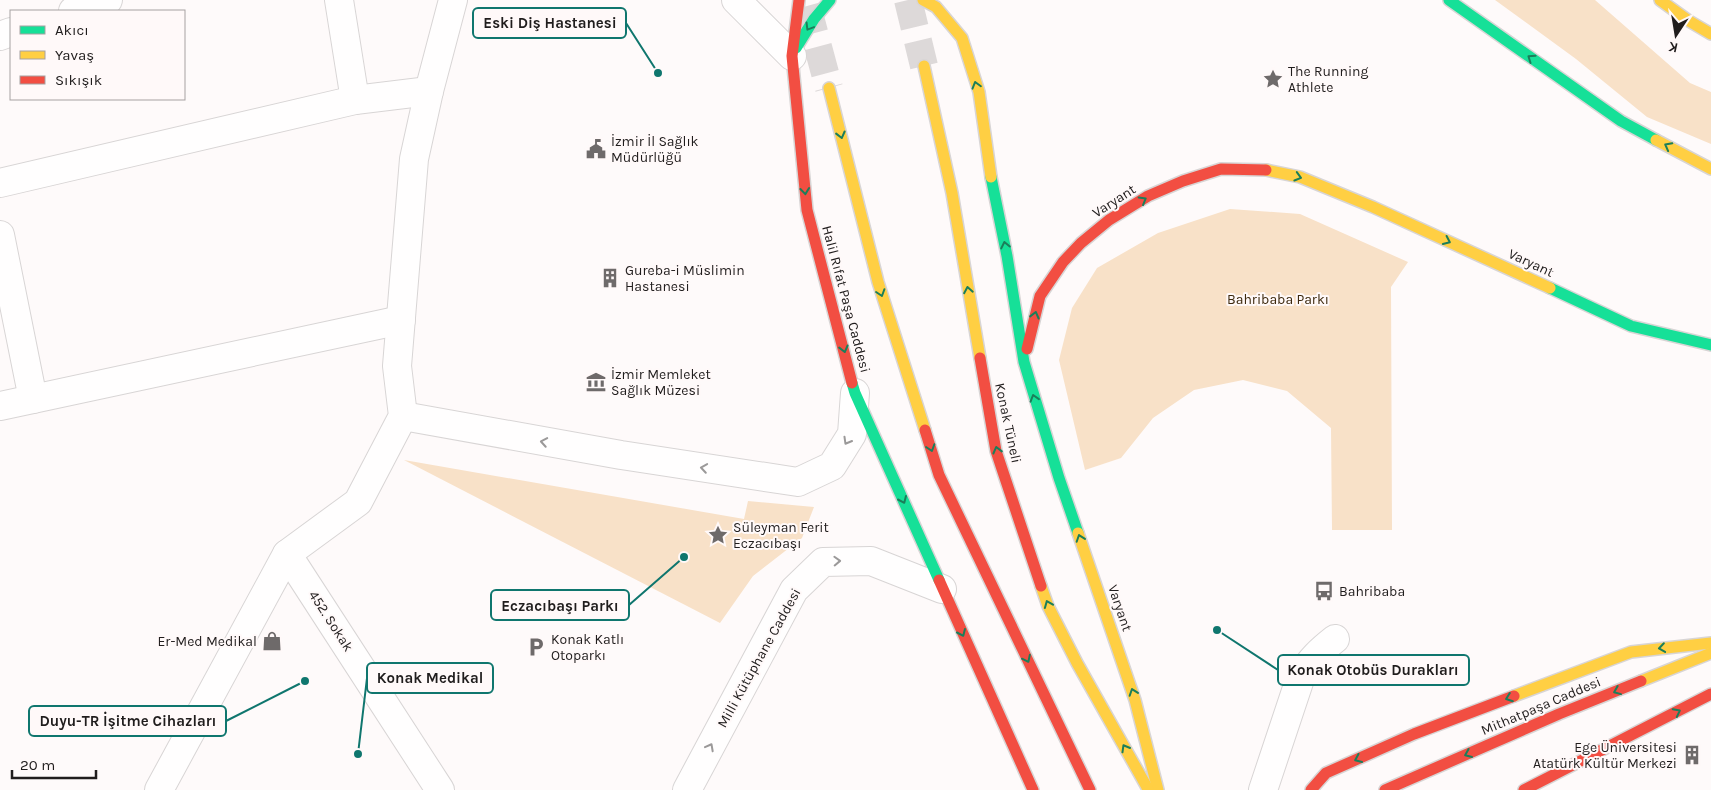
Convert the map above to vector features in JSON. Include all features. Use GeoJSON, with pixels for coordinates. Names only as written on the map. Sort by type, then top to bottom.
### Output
{"type":"FeatureCollection","features":[{"type":"Feature","properties":{"kind":"main road","name":"Halil Rıfat Paşa Caddesi"},"geometry":{"type":"LineString","coordinates":[[799,0],[792,56],[807,210],[855,393],[1033,790]]}},
{"type":"Feature","properties":{"kind":"main road"},"geometry":{"type":"LineString","coordinates":[[792,56],[814,19],[830,0]]}},
{"type":"Feature","properties":{"kind":"main road"},"geometry":{"type":"LineString","coordinates":[[923,0],[936,7],[962,38],[978,92],[992,183],[1008,256],[1024,362]]}},
{"type":"Feature","properties":{"kind":"main road"},"geometry":{"type":"LineString","coordinates":[[1449,0],[1621,122],[1711,169]]}},
{"type":"Feature","properties":{"kind":"main road"},"geometry":{"type":"LineString","coordinates":[[1660,0],[1711,34]]}},
{"type":"Feature","properties":{"kind":"main road","name":"Konak Tüneli"},"geometry":{"type":"LineString","coordinates":[[924,66],[952,194],[996,451],[1048,606],[1077,663],[1149,790]]}},
{"type":"Feature","properties":{"kind":"main road"},"geometry":{"type":"LineString","coordinates":[[829,88],[878,282],[939,475],[1090,790]]}},
{"type":"Feature","properties":{"kind":"main road","name":"Varyant"},"geometry":{"type":"LineString","coordinates":[[1158,790],[1135,700],[1059,478],[1024,362],[1040,296],[1063,262],[1081,243],[1109,220],[1148,196],[1183,181],[1221,169],[1263,169],[1300,177],[1373,207],[1631,326],[1711,345]]}},
{"type":"Feature","properties":{"kind":"main road"},"geometry":{"type":"LineString","coordinates":[[1311,790],[1326,772],[1414,734],[1631,652],[1711,643]]}},
{"type":"Feature","properties":{"kind":"main road","name":"Mithatpaşa Caddesi"},"geometry":{"type":"LineString","coordinates":[[1384,790],[1559,714],[1711,653]]}},
{"type":"Feature","properties":{"kind":"main road"},"geometry":{"type":"LineString","coordinates":[[1524,790],[1711,694]]}},
{"type":"Feature","properties":{"kind":"main road"},"geometry":{"type":"LineString","coordinates":[[1553,790],[1555,774]]}},
{"type":"Feature","properties":{"kind":"street"},"geometry":{"type":"LineString","coordinates":[[339,0],[355,100]]}},
{"type":"Feature","properties":{"kind":"street"},"geometry":{"type":"LineString","coordinates":[[159,790],[287,554],[358,502],[403,416],[397,366],[414,159],[429,91],[453,0]]}},
{"type":"Feature","properties":{"kind":"street"},"geometry":{"type":"LineString","coordinates":[[736,0],[792,56]]}},
{"type":"Feature","properties":{"kind":"street"},"geometry":{"type":"LineString","coordinates":[[0,183],[355,100],[429,91]]}},
{"type":"Feature","properties":{"kind":"street"},"geometry":{"type":"LineString","coordinates":[[0,235],[34,399]]}},
{"type":"Feature","properties":{"kind":"street"},"geometry":{"type":"LineString","coordinates":[[0,406],[401,320]]}},
{"type":"Feature","properties":{"kind":"street"},"geometry":{"type":"LineString","coordinates":[[403,416],[621,455],[798,482],[832,466],[852,434],[855,393]]}},
{"type":"Feature","properties":{"kind":"street","name":"452. Sokak"},"geometry":{"type":"LineString","coordinates":[[287,554],[440,790]]}},
{"type":"Feature","properties":{"kind":"street","name":"Milli Kütüphane Caddesi"},"geometry":{"type":"LineString","coordinates":[[687,790],[794,590],[823,562],[871,561],[942,589]]}},
{"type":"Feature","properties":{"kind":"street"},"geometry":{"type":"LineString","coordinates":[[1263,790],[1301,676],[1320,651],[1336,639]]}},
{"type":"Feature","properties":{"kind":"green space"},"geometry":{"type":"Polygon","coordinates":[[[1495,0],[1595,0],[1690,83],[1711,92],[1711,144],[1647,117],[1576,59],[1495,0]]]}},
{"type":"Feature","properties":{"kind":"green space","name":"Bahribaba Parkı"},"geometry":{"type":"Polygon","coordinates":[[[1230,209],[1300,214],[1408,262],[1391,287],[1392,530],[1332,530],[1331,428],[1287,391],[1243,380],[1194,390],[1153,418],[1121,458],[1085,470],[1059,360],[1072,308],[1097,268],[1158,233],[1230,209]]]}},
{"type":"Feature","properties":{"kind":"green space"},"geometry":{"type":"Polygon","coordinates":[[[404,460],[744,519],[748,501],[814,507],[802,538],[753,576],[720,623],[404,460]]]}},
{"type":"Feature","properties":{"kind":"tunnel"},"geometry":{"type":"LineString","coordinates":[[908,0],[924,66]]}},
{"type":"Feature","properties":{"kind":"tunnel"},"geometry":{"type":"LineString","coordinates":[[807,6],[829,88]]}},
{"type":"Feature","properties":{"kind":"traffic: fast"},"geometry":{"type":"LineString","coordinates":[[796,48],[814,19],[830,0]]}},
{"type":"Feature","properties":{"kind":"traffic: fast"},"geometry":{"type":"LineString","coordinates":[[1449,0],[1621,121],[1656,140]]}},
{"type":"Feature","properties":{"kind":"traffic: fast"},"geometry":{"type":"LineString","coordinates":[[991,177],[1007,256],[1024,362],[1059,478],[1078,533]]}},
{"type":"Feature","properties":{"kind":"traffic: fast"},"geometry":{"type":"LineString","coordinates":[[1550,288],[1631,326],[1711,345]]}},
{"type":"Feature","properties":{"kind":"traffic: fast"},"geometry":{"type":"LineString","coordinates":[[852,383],[939,580]]}},
{"type":"Feature","properties":{"kind":"traffic: slow"},"geometry":{"type":"LineString","coordinates":[[923,0],[936,7],[962,38],[979,92],[991,177]]}},
{"type":"Feature","properties":{"kind":"traffic: slow"},"geometry":{"type":"LineString","coordinates":[[1660,0],[1711,34]]}},
{"type":"Feature","properties":{"kind":"traffic: slow"},"geometry":{"type":"LineString","coordinates":[[924,66],[952,193],[980,358]]}},
{"type":"Feature","properties":{"kind":"traffic: slow"},"geometry":{"type":"LineString","coordinates":[[829,88],[878,282],[925,430]]}},
{"type":"Feature","properties":{"kind":"traffic: slow"},"geometry":{"type":"LineString","coordinates":[[1656,140],[1711,169]]}},
{"type":"Feature","properties":{"kind":"traffic: slow"},"geometry":{"type":"LineString","coordinates":[[1266,170],[1300,177],[1373,207],[1550,288]]}},
{"type":"Feature","properties":{"kind":"traffic: slow"},"geometry":{"type":"LineString","coordinates":[[1078,533],[1135,700],[1158,790]]}},
{"type":"Feature","properties":{"kind":"traffic: slow"},"geometry":{"type":"LineString","coordinates":[[1041,586],[1048,606],[1077,663],[1148,789]]}},
{"type":"Feature","properties":{"kind":"traffic: slow"},"geometry":{"type":"LineString","coordinates":[[1514,696],[1631,652],[1711,643]]}},
{"type":"Feature","properties":{"kind":"traffic: slow"},"geometry":{"type":"LineString","coordinates":[[1641,681],[1711,653]]}},
{"type":"Feature","properties":{"kind":"traffic: jam"},"geometry":{"type":"LineString","coordinates":[[799,0],[792,56],[807,210],[852,383]]}},
{"type":"Feature","properties":{"kind":"traffic: jam"},"geometry":{"type":"LineString","coordinates":[[1027,349],[1040,296],[1063,262],[1081,243],[1109,220],[1148,196],[1183,181],[1221,169],[1266,170]]}},
{"type":"Feature","properties":{"kind":"traffic: jam"},"geometry":{"type":"LineString","coordinates":[[980,358],[996,451],[1041,586]]}},
{"type":"Feature","properties":{"kind":"traffic: jam"},"geometry":{"type":"LineString","coordinates":[[925,430],[939,475],[1090,790]]}},
{"type":"Feature","properties":{"kind":"traffic: jam"},"geometry":{"type":"LineString","coordinates":[[939,580],[1033,790]]}},
{"type":"Feature","properties":{"kind":"traffic: jam"},"geometry":{"type":"LineString","coordinates":[[1385,790],[1559,714],[1641,681]]}},
{"type":"Feature","properties":{"kind":"traffic: jam"},"geometry":{"type":"LineString","coordinates":[[1524,790],[1711,694]]}},
{"type":"Feature","properties":{"kind":"traffic: jam"},"geometry":{"type":"LineString","coordinates":[[1311,790],[1326,773],[1414,734],[1514,696]]}},
{"type":"Feature","properties":{"kind":"place","name":"Eski Diş Hastanesi"},"geometry":{"type":"Point","coordinates":[658,73]}},
{"type":"Feature","properties":{"kind":"place","name":"The Running Athlete"},"geometry":{"type":"Point","coordinates":[1273,79]}},
{"type":"Feature","properties":{"kind":"place","name":"İzmir İl Sağlık Müdürlüğü"},"geometry":{"type":"Point","coordinates":[596,149]}},
{"type":"Feature","properties":{"kind":"place","name":"Gureba-i Müslimin Hastanesi"},"geometry":{"type":"Point","coordinates":[610,278]}},
{"type":"Feature","properties":{"kind":"place","name":"İzmir Memleket Sağlık Müzesi"},"geometry":{"type":"Point","coordinates":[596,382]}},
{"type":"Feature","properties":{"kind":"place","name":"Süleyman Ferit Eczacıbaşı"},"geometry":{"type":"Point","coordinates":[718,535]}},
{"type":"Feature","properties":{"kind":"place","name":"Eczacıbaşı Parkı"},"geometry":{"type":"Point","coordinates":[684,557]}},
{"type":"Feature","properties":{"kind":"place","name":"Bahribaba"},"geometry":{"type":"Point","coordinates":[1324,591]}},
{"type":"Feature","properties":{"kind":"place","name":"Konak Otobüs Durakları"},"geometry":{"type":"Point","coordinates":[1217,630]}},
{"type":"Feature","properties":{"kind":"place","name":"Er-Med Medikal"},"geometry":{"type":"Point","coordinates":[272,641]}},
{"type":"Feature","properties":{"kind":"place","name":"Konak Katlı Otoparkı"},"geometry":{"type":"Point","coordinates":[536,647]}},
{"type":"Feature","properties":{"kind":"place","name":"Duyu-TR İşitme Cihazları"},"geometry":{"type":"Point","coordinates":[305,681]}},
{"type":"Feature","properties":{"kind":"place","name":"Konak Medikal"},"geometry":{"type":"Point","coordinates":[358,754]}},
{"type":"Feature","properties":{"kind":"place","name":"Ege Üniversitesi Atatürk Kültür Merkezi"},"geometry":{"type":"Point","coordinates":[1692,755]}}]}
